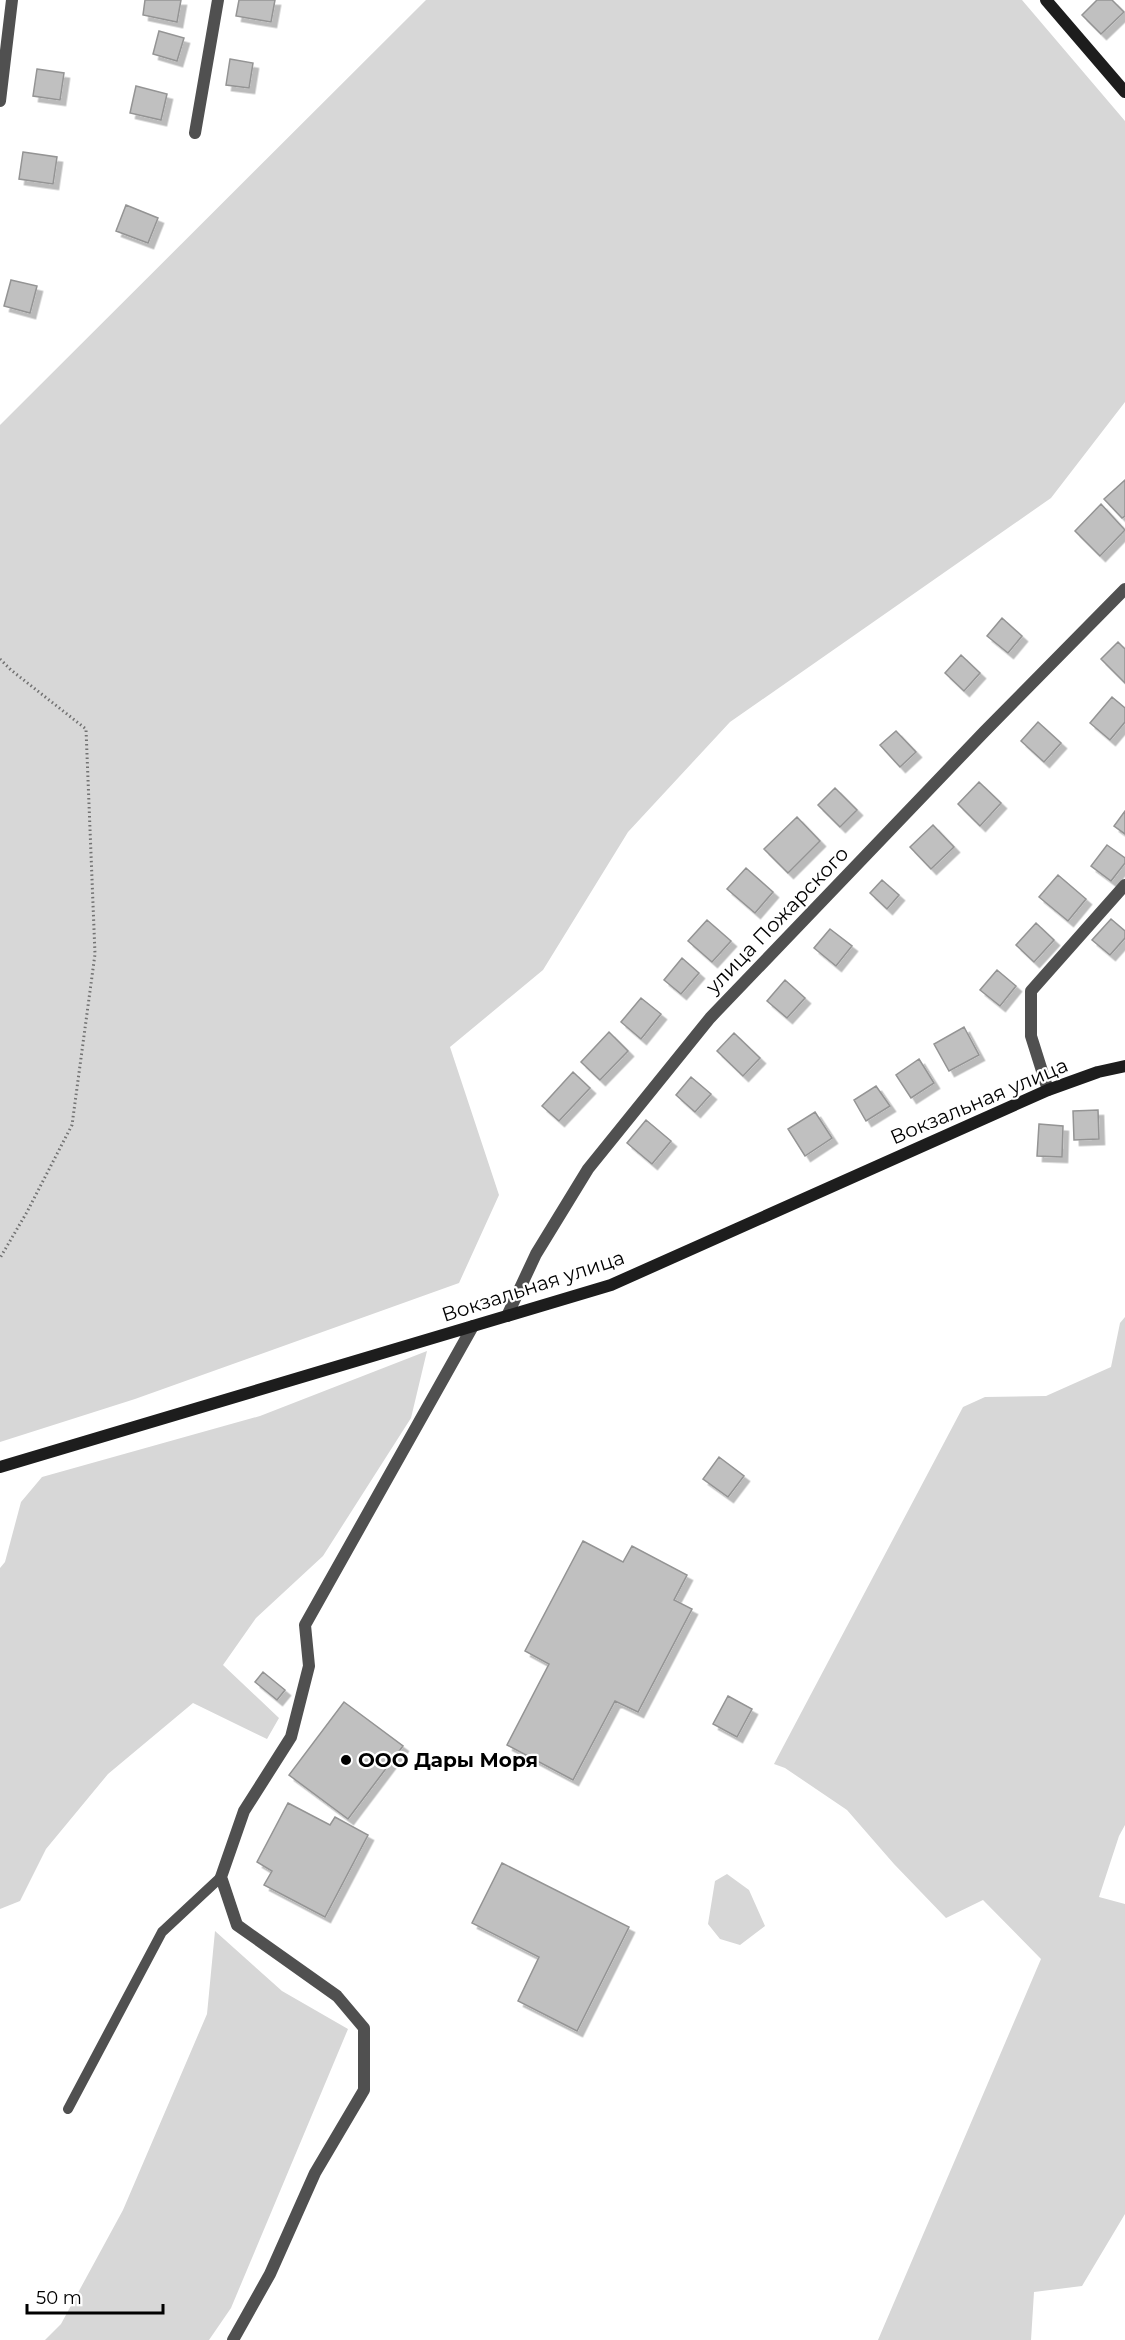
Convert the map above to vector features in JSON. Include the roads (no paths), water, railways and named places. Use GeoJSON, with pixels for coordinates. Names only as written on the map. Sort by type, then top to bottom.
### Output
{"type":"FeatureCollection","features":[{"type":"Feature","properties":{"kind":"street"},"geometry":{"type":"LineString","coordinates":[[0,101],[12,0]]}},
{"type":"Feature","properties":{"kind":"street"},"geometry":{"type":"LineString","coordinates":[[195,134],[218,0]]}},
{"type":"Feature","properties":{"kind":"street"},"geometry":{"type":"LineString","coordinates":[[1046,0],[1125,92]]}},
{"type":"Feature","properties":{"kind":"street","name":"улица Пожарского"},"geometry":{"type":"LineString","coordinates":[[507,1316],[536,1254],[588,1169],[710,1018],[984,732],[1125,589]]}},
{"type":"Feature","properties":{"kind":"street"},"geometry":{"type":"LineString","coordinates":[[1048,1090],[1031,1036],[1031,991],[1125,885]]}},
{"type":"Feature","properties":{"kind":"street","name":"Вокзальная улица"},"geometry":{"type":"LineString","coordinates":[[0,1467],[611,1285],[1048,1090],[1125,1065]]}},
{"type":"Feature","properties":{"kind":"street"},"geometry":{"type":"LineString","coordinates":[[233,2340],[270,2274],[315,2173],[364,2090],[364,2028],[337,1996],[237,1925],[221,1877],[244,1811],[291,1737],[309,1666],[305,1625],[473,1326]]}},
{"type":"Feature","properties":{"kind":"lane"},"geometry":{"type":"LineString","coordinates":[[68,2109],[162,1932],[221,1877]]}},
{"type":"Feature","properties":{"kind":"place","name":"ООО Дары Моря"},"geometry":{"type":"Point","coordinates":[346,1760]}}]}
